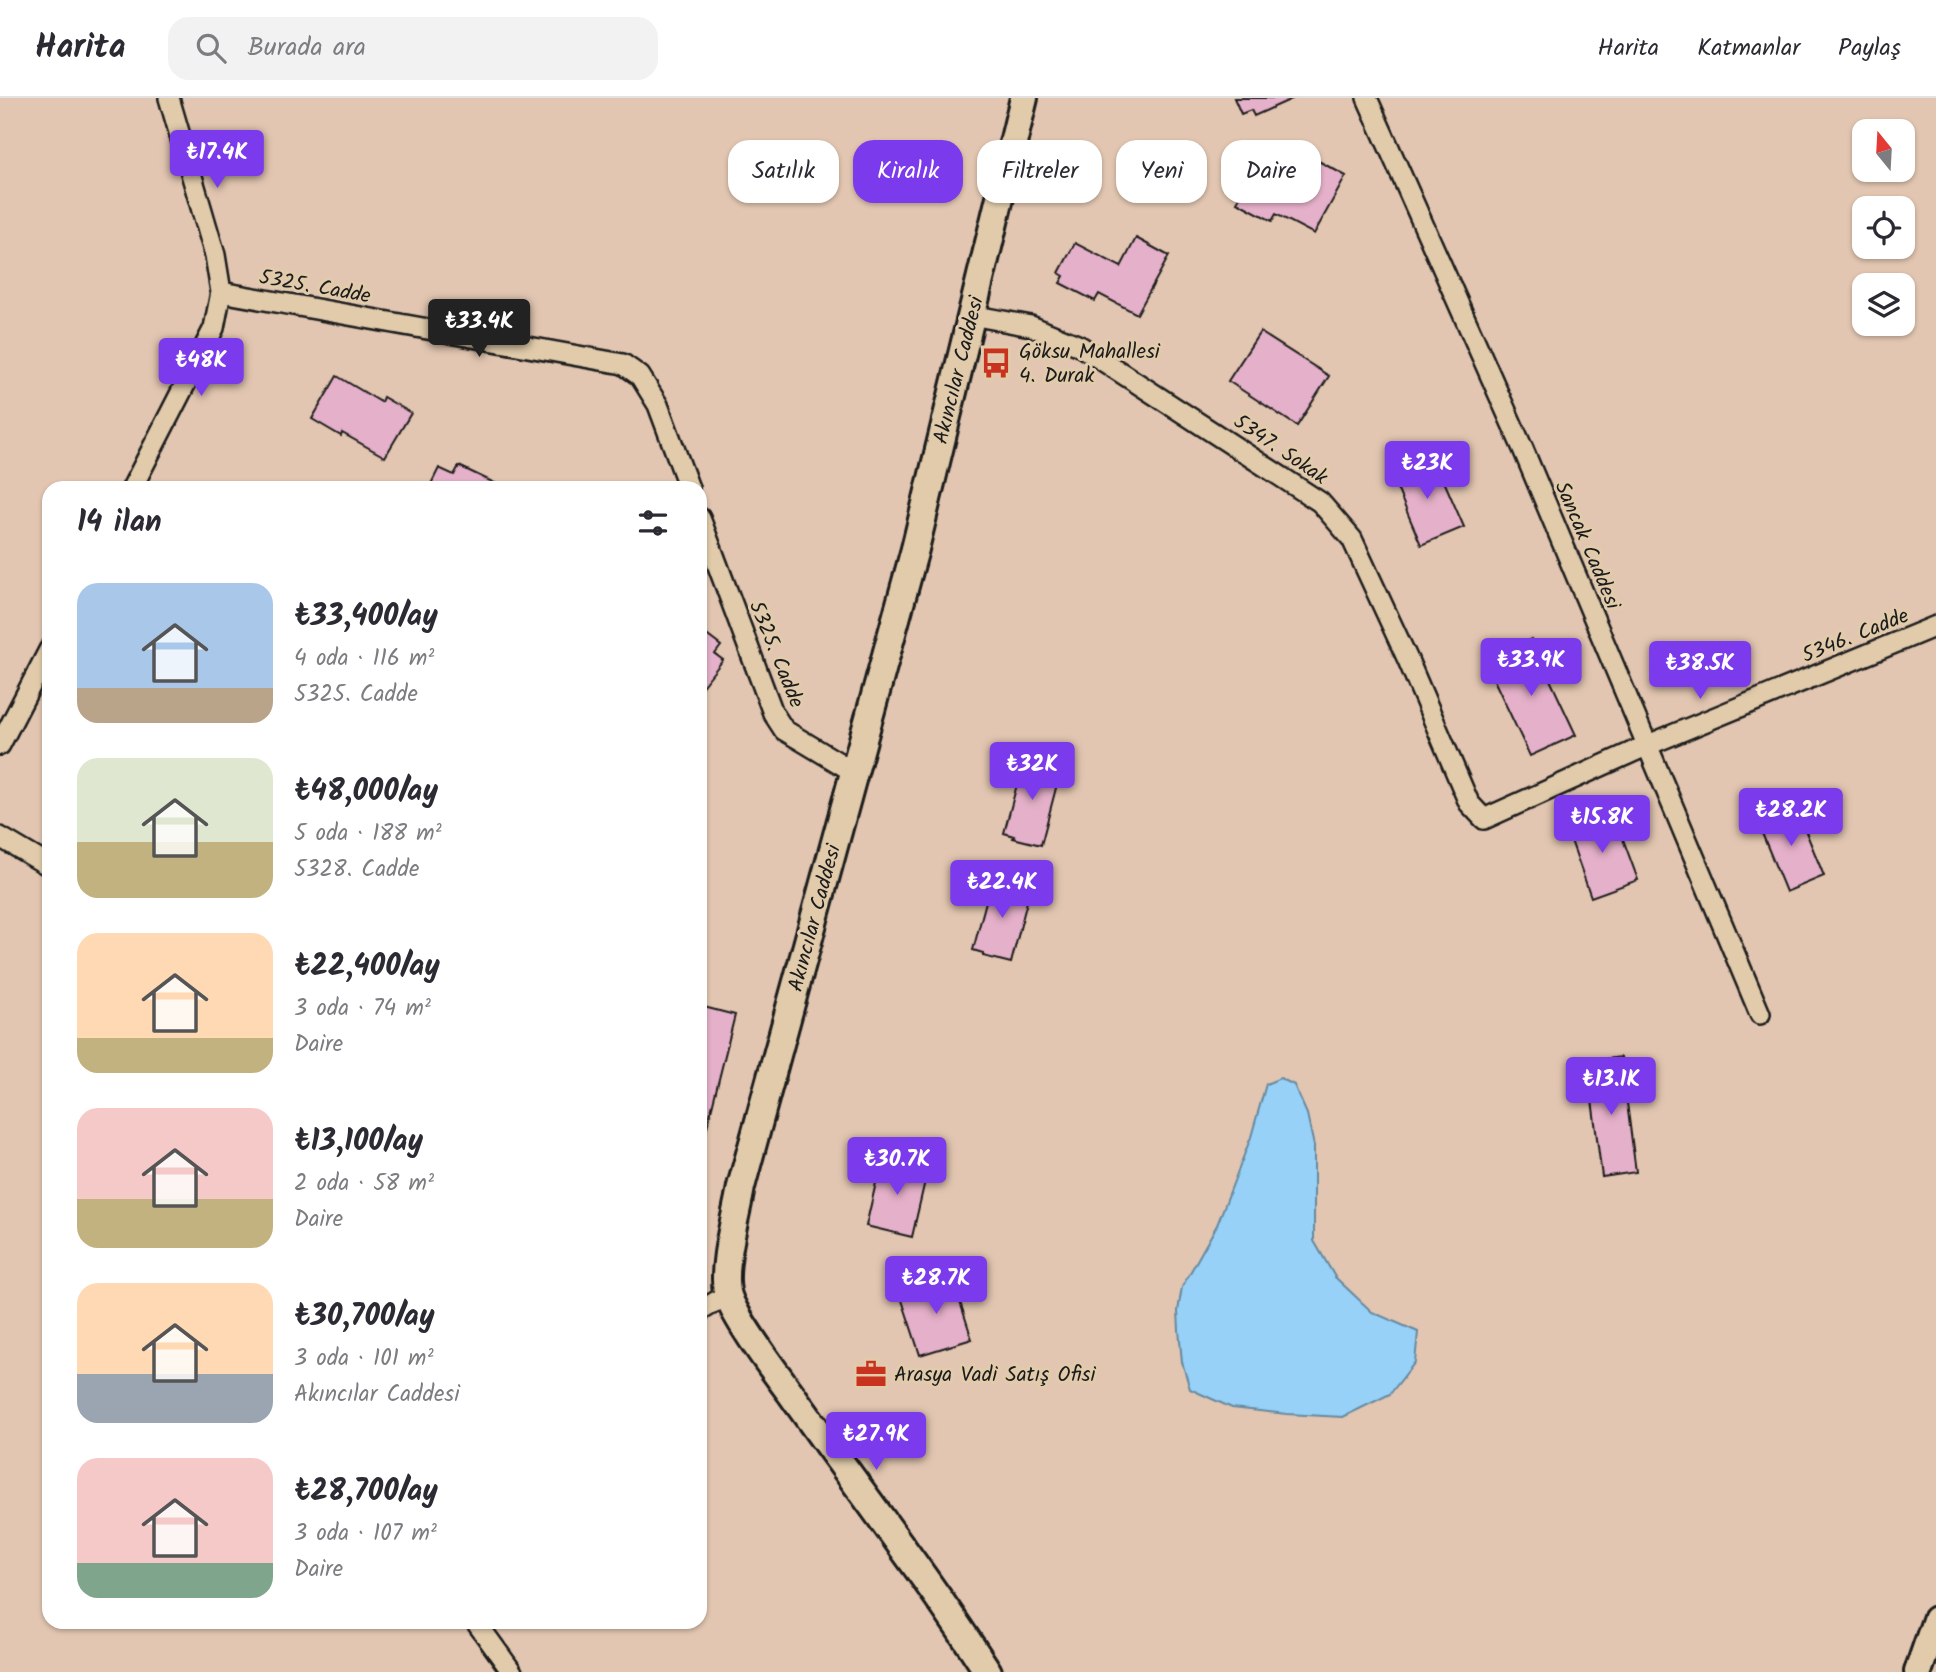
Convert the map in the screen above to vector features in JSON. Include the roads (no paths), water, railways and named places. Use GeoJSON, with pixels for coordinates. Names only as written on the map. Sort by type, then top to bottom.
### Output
{"type":"FeatureCollection","features":[{"type":"Feature","properties":{"kind":"street"},"geometry":{"type":"LineString","coordinates":[[136,481],[214,328],[221,292],[215,255],[169,98]]}},
{"type":"Feature","properties":{"kind":"street","name":"Akıncılar Caddesi"},"geometry":{"type":"LineString","coordinates":[[727,1294],[726,1269],[741,1187],[915,549],[1024,98]]}},
{"type":"Feature","properties":{"kind":"street","name":"Sancak Caddesi"},"geometry":{"type":"LineString","coordinates":[[1367,98],[1523,449],[1760,1014]]}},
{"type":"Feature","properties":{"kind":"street","name":"5325. Cadde"},"geometry":{"type":"LineString","coordinates":[[221,292],[623,364],[639,376],[658,405],[686,481]]}},
{"type":"Feature","properties":{"kind":"street","name":"5347. Sokak"},"geometry":{"type":"LineString","coordinates":[[971,316],[1031,326],[1080,346],[1320,502],[1352,539],[1408,660],[1469,803],[1483,819]]}},
{"type":"Feature","properties":{"kind":"street","name":"5325. Cadde"},"geometry":{"type":"LineString","coordinates":[[707,537],[773,713],[784,730],[854,772]]}},
{"type":"Feature","properties":{"kind":"street","name":"5346. Cadde"},"geometry":{"type":"LineString","coordinates":[[1483,819],[1648,745],[1936,626]]}},
{"type":"Feature","properties":{"kind":"street"},"geometry":{"type":"LineString","coordinates":[[0,745],[42,664]]}},
{"type":"Feature","properties":{"kind":"street"},"geometry":{"type":"LineString","coordinates":[[0,837],[42,862]]}},
{"type":"Feature","properties":{"kind":"street"},"geometry":{"type":"LineString","coordinates":[[707,1307],[727,1294],[780,1379],[957,1624],[988,1672]]}},
{"type":"Feature","properties":{"kind":"street"},"geometry":{"type":"LineString","coordinates":[[1918,1672],[1936,1620]]}},
{"type":"Feature","properties":{"kind":"street"},"geometry":{"type":"LineString","coordinates":[[481,1629],[512,1672]]}},
{"type":"Feature","properties":{"kind":"water"},"geometry":{"type":"Polygon","coordinates":[[[1280,1078],[1294,1085],[1307,1114],[1314,1146],[1314,1241],[1335,1277],[1372,1312],[1418,1332],[1415,1362],[1390,1394],[1343,1417],[1232,1408],[1190,1389],[1182,1362],[1178,1311],[1182,1287],[1217,1225],[1251,1137],[1266,1084],[1280,1078]]]}},
{"type":"Feature","properties":{"kind":"place","name":"Göksu Mahallesi 4. Durak"},"geometry":{"type":"Point","coordinates":[996,363]}},
{"type":"Feature","properties":{"kind":"place","name":"Arasya Vadi Satış Ofisi"},"geometry":{"type":"Point","coordinates":[871,1374]}}]}
